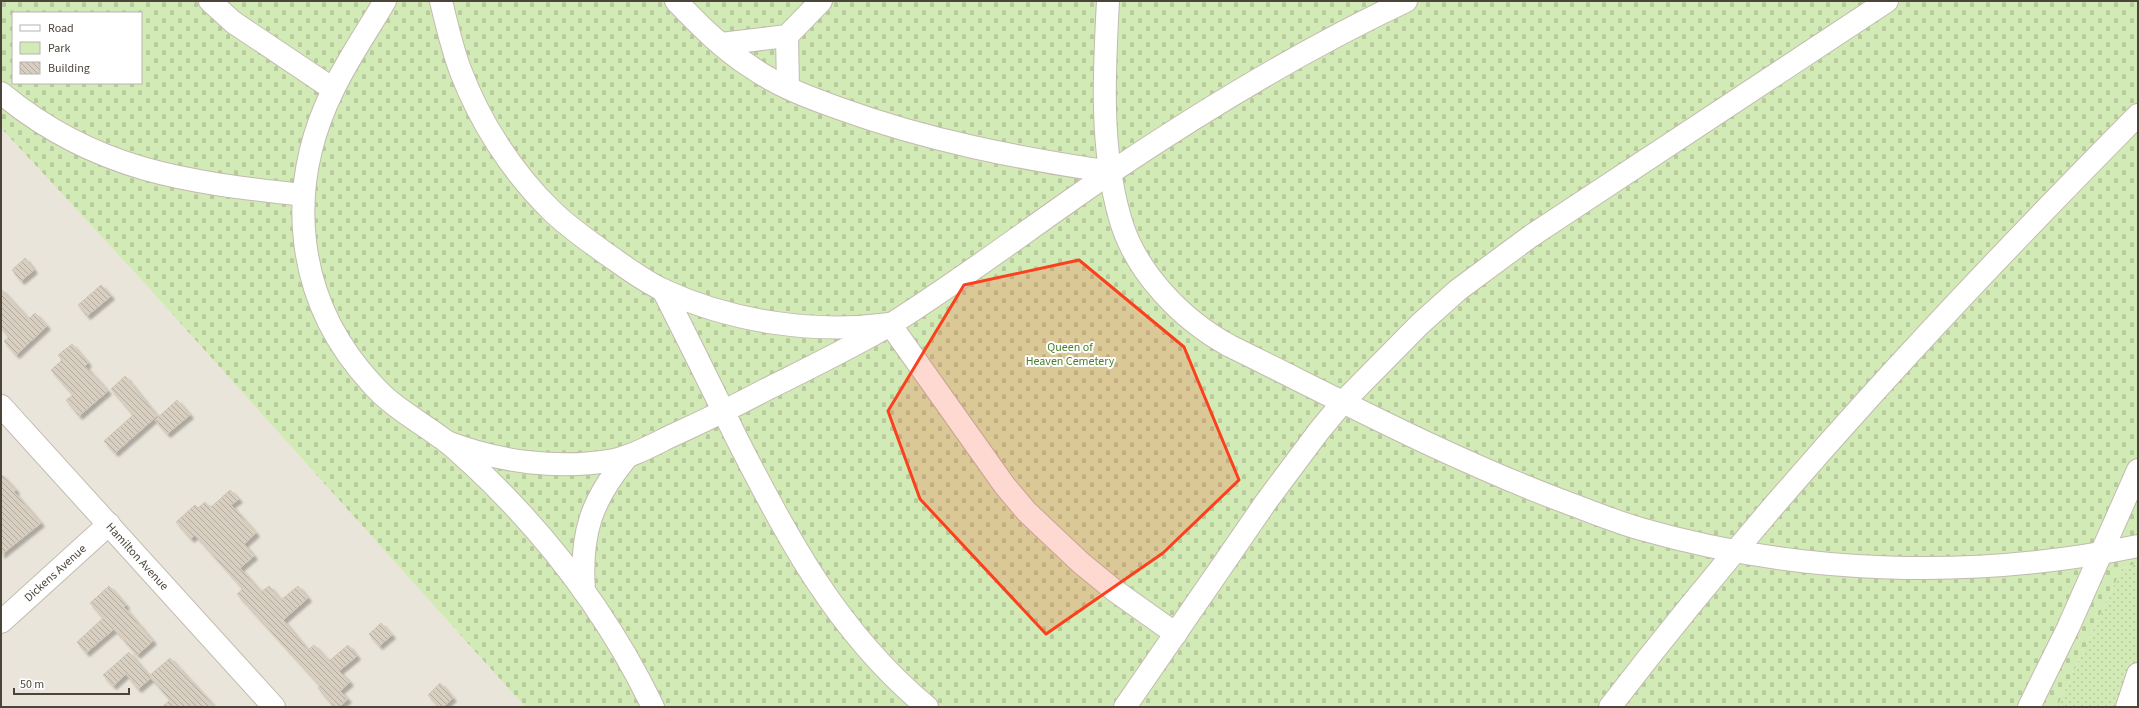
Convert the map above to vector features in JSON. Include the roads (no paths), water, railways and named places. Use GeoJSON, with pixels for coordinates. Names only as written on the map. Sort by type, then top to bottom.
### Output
{"type":"FeatureCollection","features":[{"type":"Feature","properties":{"kind":"street"},"geometry":{"type":"LineString","coordinates":[[210,1],[233,22],[333,89]]}},
{"type":"Feature","properties":{"kind":"street"},"geometry":{"type":"LineString","coordinates":[[385,1],[333,89],[312,147],[303,195],[303,226],[307,256],[314,286],[323,312],[338,341],[373,386],[392,404],[447,442],[506,498],[561,561],[584,591],[638,675],[653,707]]}},
{"type":"Feature","properties":{"kind":"street"},"geometry":{"type":"LineString","coordinates":[[441,1],[449,36],[461,72],[490,129],[511,164],[532,190],[571,228],[644,280],[663,290],[723,311],[791,324],[858,328],[890,324]]}},
{"type":"Feature","properties":{"kind":"street"},"geometry":{"type":"LineString","coordinates":[[676,1],[721,44],[751,68],[788,88],[864,118],[970,148],[1016,158],[1111,172]]}},
{"type":"Feature","properties":{"kind":"street"},"geometry":{"type":"LineString","coordinates":[[721,44],[787,36],[821,1]]}},
{"type":"Feature","properties":{"kind":"street"},"geometry":{"type":"LineString","coordinates":[[1108,1],[1105,110],[1111,172],[1120,219],[1129,240],[1153,278],[1180,311],[1214,337],[1343,402],[1489,472],[1532,490],[1638,528],[1693,542],[1800,562],[1853,566],[1896,567],[1976,566],[2102,553],[2138,546]]}},
{"type":"Feature","properties":{"kind":"street"},"geometry":{"type":"LineString","coordinates":[[447,442],[468,450],[527,462],[588,463],[628,456],[724,412],[890,324],[1014,242],[1111,172],[1183,125],[1335,36],[1406,1]]}},
{"type":"Feature","properties":{"kind":"street"},"geometry":{"type":"LineString","coordinates":[[1125,707],[1292,465],[1343,402],[1420,324],[1458,290],[1538,231],[1887,1]]}},
{"type":"Feature","properties":{"kind":"street"},"geometry":{"type":"LineString","coordinates":[[787,36],[788,88]]}},
{"type":"Feature","properties":{"kind":"street"},"geometry":{"type":"LineString","coordinates":[[1,93],[52,131],[90,150],[120,162],[169,176],[232,187],[303,195]]}},
{"type":"Feature","properties":{"kind":"street"},"geometry":{"type":"LineString","coordinates":[[1610,707],[1673,627],[1737,551],[1924,340],[2029,226],[2138,115]]}},
{"type":"Feature","properties":{"kind":"street"},"geometry":{"type":"LineString","coordinates":[[663,290],[774,511],[811,575],[857,636],[899,682],[927,707]]}},
{"type":"Feature","properties":{"kind":"street"},"geometry":{"type":"LineString","coordinates":[[890,324],[1006,486],[1028,512],[1081,564],[1114,590],[1176,634]]}},
{"type":"Feature","properties":{"kind":"street","name":"Hamilton Avenue"},"geometry":{"type":"LineString","coordinates":[[1,406],[274,707]]}},
{"type":"Feature","properties":{"kind":"street"},"geometry":{"type":"LineString","coordinates":[[584,591],[584,543],[588,522],[602,490],[628,456]]}},
{"type":"Feature","properties":{"kind":"street"},"geometry":{"type":"LineString","coordinates":[[2029,707],[2068,628],[2138,470]]}},
{"type":"Feature","properties":{"kind":"street","name":"Dickens Avenue"},"geometry":{"type":"LineString","coordinates":[[1,622],[108,524]]}},
{"type":"Feature","properties":{"kind":"street"},"geometry":{"type":"LineString","coordinates":[[2127,707],[2138,674]]}},
{"type":"Feature","properties":{"kind":"park label","name":"Queen of Heaven Cemetery"},"geometry":{"type":"Point","coordinates":[1070,354]}}]}
